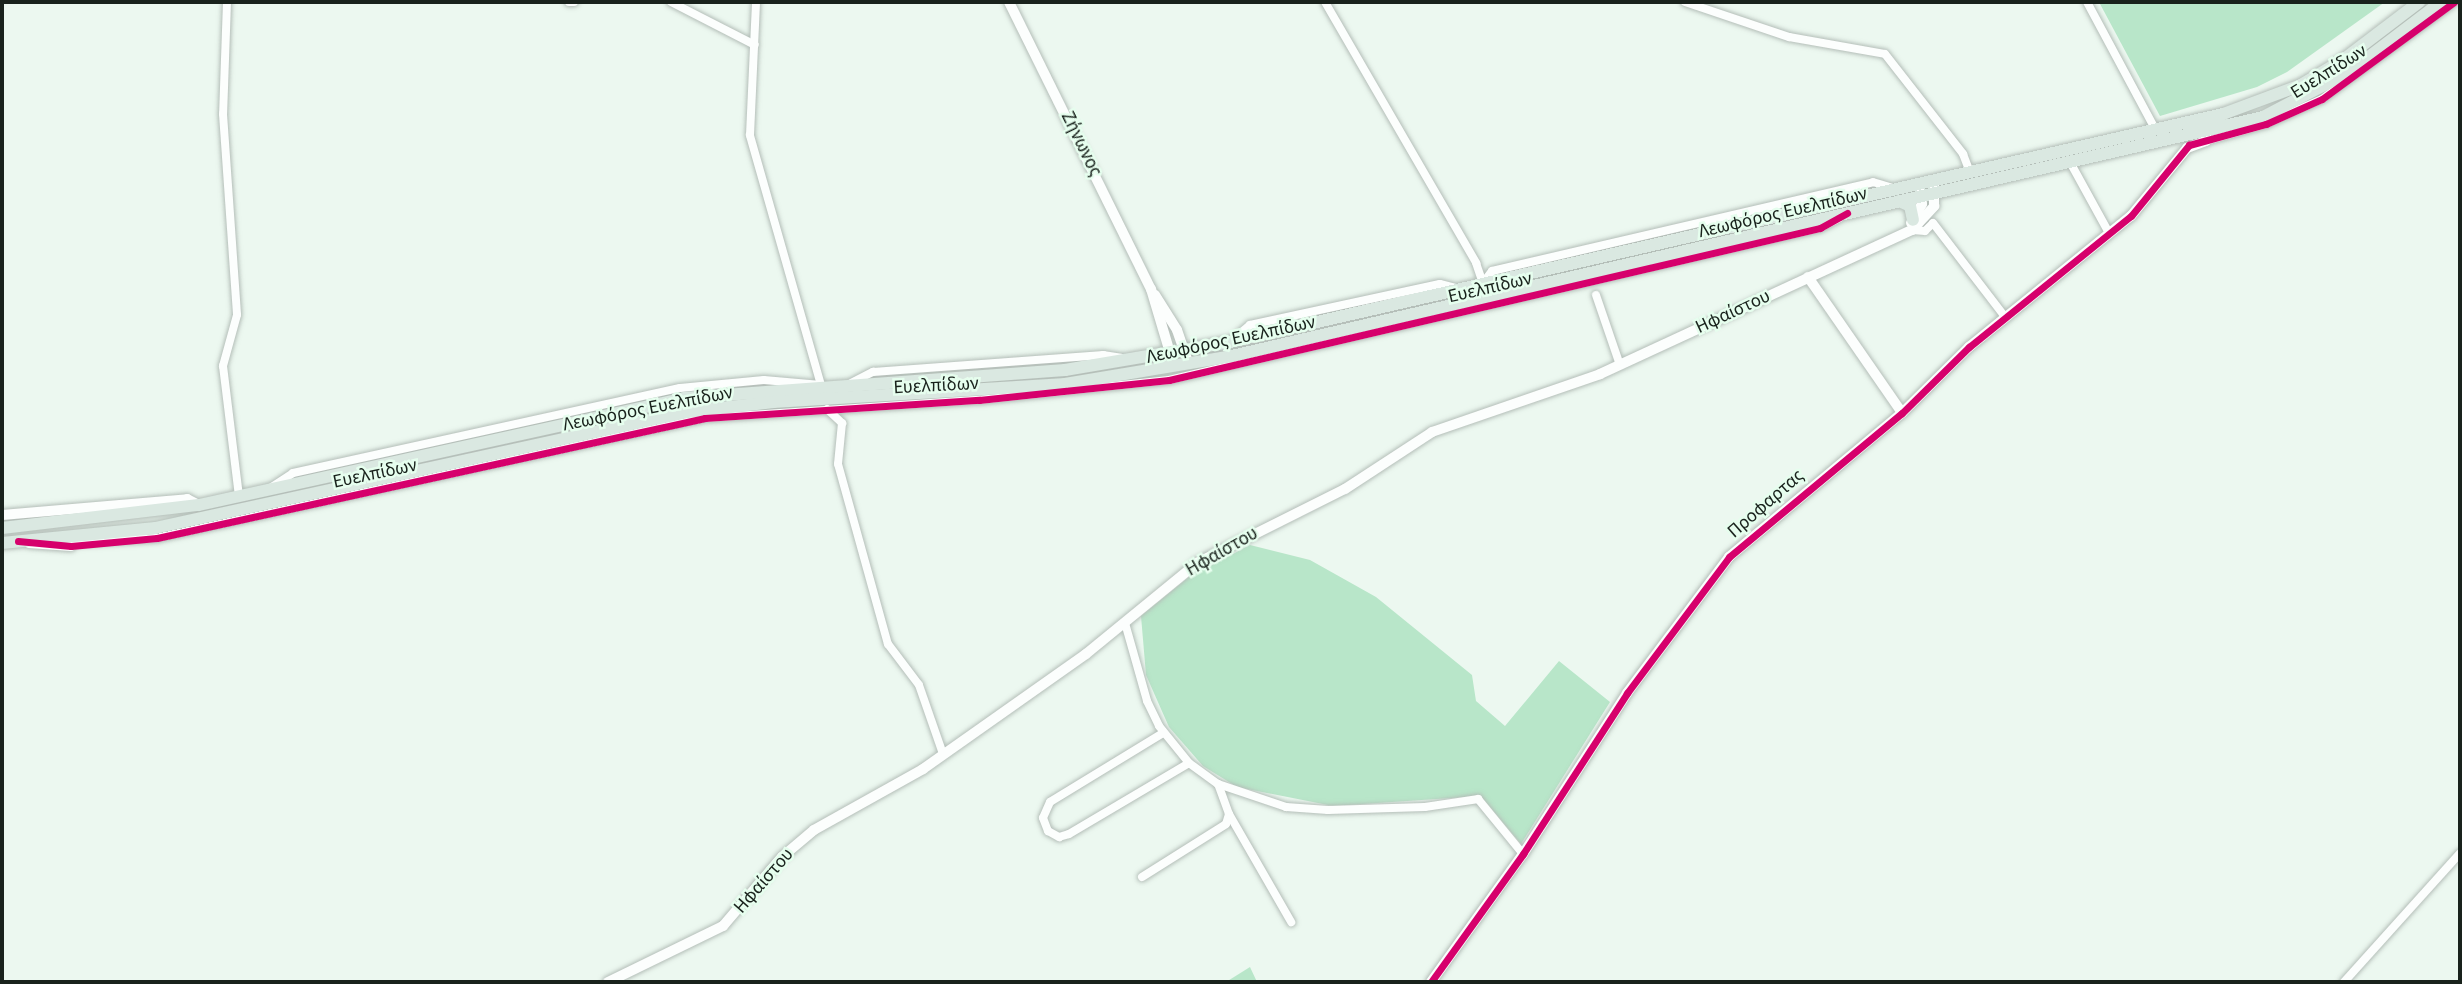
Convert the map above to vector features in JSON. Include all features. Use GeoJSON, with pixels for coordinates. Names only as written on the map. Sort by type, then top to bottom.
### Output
{"type":"FeatureCollection","features":[{"type":"Feature","properties":{"kind":"main road","name":"Λεωφόρος Ευελπίδων"},"geometry":{"type":"LineString","coordinates":[[2,528],[81,516],[199,505],[562,419],[684,398],[821,385],[1020,374],[1130,361],[1230,342],[1355,308],[1459,289],[2155,129],[2279,96],[2343,60],[2420,2]]}},
{"type":"Feature","properties":{"kind":"main road","name":"Λεωφόρος Ευελπίδων"},"geometry":{"type":"LineString","coordinates":[[2,543],[70,542],[156,533],[728,406],[979,395],[1102,380],[1279,349],[1631,267],[1922,195],[2070,162],[2206,137],[2265,120],[2319,91],[2408,34],[2441,2]]}},
{"type":"Feature","properties":{"kind":"main road"},"geometry":{"type":"LineString","coordinates":[[1899,201],[1910,206],[1910,228]]}},
{"type":"Feature","properties":{"kind":"street"},"geometry":{"type":"LineString","coordinates":[[227,2],[223,114],[237,315],[223,366],[239,497]]}},
{"type":"Feature","properties":{"kind":"street"},"geometry":{"type":"LineString","coordinates":[[671,2],[755,45]]}},
{"type":"Feature","properties":{"kind":"street"},"geometry":{"type":"LineString","coordinates":[[756,2],[750,135],[821,385]]}},
{"type":"Feature","properties":{"kind":"street","name":"Ζήνωνος"},"geometry":{"type":"LineString","coordinates":[[1009,2],[1150,289]]}},
{"type":"Feature","properties":{"kind":"street"},"geometry":{"type":"LineString","coordinates":[[1325,2],[1470,251],[1483,283]]}},
{"type":"Feature","properties":{"kind":"street"},"geometry":{"type":"LineString","coordinates":[[1685,2],[1789,37],[1885,54],[1963,155],[1969,170]]}},
{"type":"Feature","properties":{"kind":"street"},"geometry":{"type":"LineString","coordinates":[[2087,2],[2155,129]]}},
{"type":"Feature","properties":{"kind":"street"},"geometry":{"type":"LineString","coordinates":[[2408,34],[2454,2]]}},
{"type":"Feature","properties":{"kind":"street","name":"Προφαρτας"},"geometry":{"type":"LineString","coordinates":[[1431,982],[1523,854],[1627,693],[1729,557],[1902,412],[2005,317],[2147,202],[2189,145],[2206,137]]}},
{"type":"Feature","properties":{"kind":"street"},"geometry":{"type":"LineString","coordinates":[[2070,162],[2109,233]]}},
{"type":"Feature","properties":{"kind":"street"},"geometry":{"type":"LineString","coordinates":[[1942,191],[1925,180],[1910,228],[1925,231],[1933,223],[2005,317]]}},
{"type":"Feature","properties":{"kind":"street","name":"Ηφαίστου"},"geometry":{"type":"LineString","coordinates":[[608,982],[723,926],[782,857],[814,830],[943,754],[1125,623],[1197,563],[1345,489],[1428,435],[1619,365],[1910,228],[1932,210],[1942,191]]}},
{"type":"Feature","properties":{"kind":"street"},"geometry":{"type":"LineString","coordinates":[[1808,277],[1902,412]]}},
{"type":"Feature","properties":{"kind":"street"},"geometry":{"type":"LineString","coordinates":[[1150,289],[1185,350],[1189,364]]}},
{"type":"Feature","properties":{"kind":"street"},"geometry":{"type":"LineString","coordinates":[[1150,289],[1174,367]]}},
{"type":"Feature","properties":{"kind":"street"},"geometry":{"type":"LineString","coordinates":[[1596,295],[1619,365]]}},
{"type":"Feature","properties":{"kind":"street","name":"Ευελπίδων"},"geometry":{"type":"LineString","coordinates":[[593,436],[705,418],[979,395],[1124,387],[1279,349]]}},
{"type":"Feature","properties":{"kind":"street"},"geometry":{"type":"LineString","coordinates":[[827,409],[842,423],[838,464],[888,644],[919,685],[943,754]]}},
{"type":"Feature","properties":{"kind":"street"},"geometry":{"type":"LineString","coordinates":[[2,515],[81,516]]}},
{"type":"Feature","properties":{"kind":"street"},"geometry":{"type":"LineString","coordinates":[[1125,623],[1147,701],[1163,733],[1189,763],[1218,784],[1286,807],[1328,810],[1425,807],[1478,799],[1523,854]]}},
{"type":"Feature","properties":{"kind":"street"},"geometry":{"type":"LineString","coordinates":[[1163,733],[1050,802],[1043,818],[1048,831],[1059,837],[1069,834],[1189,763]]}},
{"type":"Feature","properties":{"kind":"street"},"geometry":{"type":"LineString","coordinates":[[1218,784],[1229,814],[1292,922]]}},
{"type":"Feature","properties":{"kind":"street"},"geometry":{"type":"LineString","coordinates":[[1142,877],[1216,833],[1226,824],[1229,814]]}},
{"type":"Feature","properties":{"kind":"street"},"geometry":{"type":"LineString","coordinates":[[2344,982],[2460,853]]}},
{"type":"Feature","properties":{"kind":"green space"},"geometry":{"type":"Polygon","coordinates":[[[2099,2],[2385,2],[2287,72],[2257,87],[2160,116],[2099,2]]]}},
{"type":"Feature","properties":{"kind":"green space"},"geometry":{"type":"Polygon","coordinates":[[[1250,545],[1310,560],[1376,597],[1472,675],[1476,701],[1505,726],[1559,661],[1610,702],[1521,844],[1481,796],[1333,806],[1237,787],[1203,766],[1169,727],[1146,675],[1141,616],[1189,577],[1250,545]]]}},
{"type":"Feature","properties":{"kind":"green space"},"geometry":{"type":"Polygon","coordinates":[[[1250,967],[1257,982],[1226,982],[1250,967]]]}},
{"type":"Feature","properties":{"kind":"cycle path"},"geometry":{"type":"LineString","coordinates":[[1431,982],[1523,854],[1627,693],[1729,557],[1902,413],[1969,347],[2131,216],[2189,145],[2266,124],[2322,99],[2454,2]]}},
{"type":"Feature","properties":{"kind":"cycle path"},"geometry":{"type":"LineString","coordinates":[[18,541],[71,546],[157,538],[705,418],[979,400],[1169,380],[1820,228],[1847,213]]}}]}
